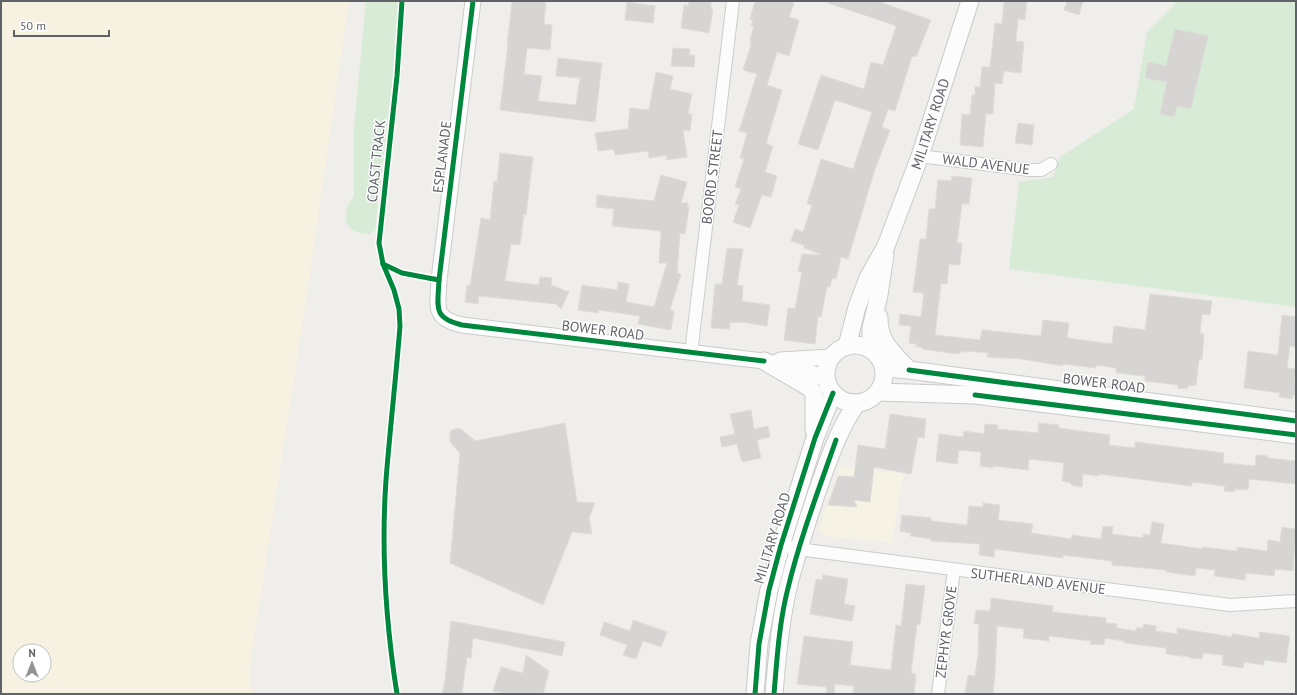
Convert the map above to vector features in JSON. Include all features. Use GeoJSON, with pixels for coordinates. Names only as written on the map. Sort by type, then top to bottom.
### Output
{"type":"FeatureCollection","features":[{"type":"Feature","properties":{"kind":"main road","name":"MILITARY ROAD"},"geometry":{"type":"LineString","coordinates":[[846,346],[857,307],[868,278],[886,246],[920,156],[967,2]]}},
{"type":"Feature","properties":{"kind":"main road","name":"MILITARY ROAD"},"geometry":{"type":"LineString","coordinates":[[871,349],[871,328],[879,294],[886,246]]}},
{"type":"Feature","properties":{"kind":"main road"},"geometry":{"type":"LineString","coordinates":[[879,294],[879,326],[884,343],[909,370]]}},
{"type":"Feature","properties":{"kind":"main road"},"geometry":{"type":"LineString","coordinates":[[861,345],[871,349],[881,361],[884,368],[882,386],[870,399],[857,403],[846,402],[829,387],[827,364],[836,352],[846,346],[861,345]]}},
{"type":"Feature","properties":{"kind":"main road"},"geometry":{"type":"LineString","coordinates":[[764,362],[810,388],[814,394],[815,438]]}},
{"type":"Feature","properties":{"kind":"main road","name":"BOWER ROAD"},"geometry":{"type":"LineString","coordinates":[[884,368],[909,370],[1296,421]]}},
{"type":"Feature","properties":{"kind":"main road","name":"MILITARY ROAD"},"geometry":{"type":"LineString","coordinates":[[755,694],[761,637],[769,590],[781,545],[815,438],[829,387]]}},
{"type":"Feature","properties":{"kind":"main road","name":"BOWER ROAD"},"geometry":{"type":"LineString","coordinates":[[878,392],[975,394],[1296,435]]}},
{"type":"Feature","properties":{"kind":"main road","name":"MILITARY ROAD"},"geometry":{"type":"LineString","coordinates":[[774,694],[778,646],[788,590],[798,549],[836,440],[844,422],[857,403]]}},
{"type":"Feature","properties":{"kind":"street","name":"ESPLANADE"},"geometry":{"type":"LineString","coordinates":[[441,316],[438,306],[439,280],[473,1]]}},
{"type":"Feature","properties":{"kind":"street","name":"BOORD STREET"},"geometry":{"type":"LineString","coordinates":[[691,353],[733,1]]}},
{"type":"Feature","properties":{"kind":"street","name":"WALD AVENUE"},"geometry":{"type":"LineString","coordinates":[[920,156],[1030,170],[1041,170],[1050,164]]}},
{"type":"Feature","properties":{"kind":"street","name":"BOWER ROAD"},"geometry":{"type":"LineString","coordinates":[[441,316],[448,321],[462,325],[764,362],[805,371],[819,376],[829,387]]}},
{"type":"Feature","properties":{"kind":"street","name":"BOWER ROAD"},"geometry":{"type":"LineString","coordinates":[[764,362],[831,357]]}},
{"type":"Feature","properties":{"kind":"street","name":"SUTHERLAND AVENUE"},"geometry":{"type":"LineString","coordinates":[[781,545],[798,549],[954,570],[1230,605],[1296,601]]}},
{"type":"Feature","properties":{"kind":"street","name":"ZEPHYR GROVE"},"geometry":{"type":"LineString","coordinates":[[938,694],[954,570]]}},
{"type":"Feature","properties":{"kind":"shaded area"},"geometry":{"type":"Polygon","coordinates":[[[840,466],[903,474],[892,543],[825,536],[819,529],[840,466]]]}},
{"type":"Feature","properties":{"kind":"green space"},"geometry":{"type":"Polygon","coordinates":[[[366,1],[399,1],[398,31],[375,230],[370,234],[354,231],[347,222],[346,216],[349,203],[354,196],[354,127],[366,1]]]}},
{"type":"Feature","properties":{"kind":"green space"},"geometry":{"type":"Polygon","coordinates":[[[1178,1],[1296,1],[1296,307],[1009,269],[1019,182],[1053,177],[1060,157],[1134,109],[1147,32],[1178,1]]]}},
{"type":"Feature","properties":{"kind":"sand"},"geometry":{"type":"Polygon","coordinates":[[[1,1],[349,1],[307,295],[249,671],[251,694],[1,694],[1,1]]]}},
{"type":"Feature","properties":{"kind":"building"},"geometry":{"type":"Polygon","coordinates":[[[546,1],[544,24],[552,25],[550,50],[527,48],[524,74],[542,76],[538,101],[576,105],[580,78],[556,76],[558,58],[602,63],[595,122],[500,110],[512,2],[546,1]]]}},
{"type":"Feature","properties":{"kind":"building"},"geometry":{"type":"Polygon","coordinates":[[[689,1],[711,1],[711,9],[713,10],[709,33],[681,28],[684,5],[688,6],[689,1]]]}},
{"type":"Feature","properties":{"kind":"building"},"geometry":{"type":"Polygon","coordinates":[[[755,1],[788,1],[794,3],[789,17],[799,20],[789,56],[777,52],[767,85],[782,90],[766,144],[773,146],[765,172],[777,176],[771,197],[762,195],[750,228],[733,222],[739,205],[735,204],[741,189],[735,187],[744,159],[740,158],[747,133],[739,131],[757,74],[743,70],[751,45],[750,39],[754,26],[751,26],[753,20],[750,19],[755,1]]]}},
{"type":"Feature","properties":{"kind":"building"},"geometry":{"type":"Polygon","coordinates":[[[829,1],[877,1],[931,20],[916,57],[912,56],[895,111],[888,109],[882,127],[890,130],[875,169],[848,259],[841,257],[836,279],[832,278],[830,287],[827,287],[821,317],[818,316],[815,344],[784,340],[788,308],[795,309],[802,272],[798,271],[802,254],[820,255],[804,248],[804,245],[791,241],[795,229],[803,232],[812,205],[807,204],[821,159],[853,169],[872,112],[835,100],[818,150],[798,144],[821,75],[864,89],[871,62],[883,65],[896,27],[894,25],[828,3],[829,1]]]}},
{"type":"Feature","properties":{"kind":"building"},"geometry":{"type":"Polygon","coordinates":[[[1027,1],[1025,20],[1018,19],[1016,41],[1024,42],[1021,73],[1004,71],[1002,84],[995,83],[993,114],[986,114],[983,147],[960,145],[962,114],[970,115],[972,95],[975,95],[975,87],[980,87],[982,67],[990,67],[995,23],[1002,24],[1004,2],[1027,1]]]}},
{"type":"Feature","properties":{"kind":"building"},"geometry":{"type":"Polygon","coordinates":[[[1067,1],[1083,1],[1079,15],[1064,10],[1067,1]]]}},
{"type":"Feature","properties":{"kind":"building"},"geometry":{"type":"Polygon","coordinates":[[[627,2],[655,6],[653,23],[625,20],[627,2]]]}},
{"type":"Feature","properties":{"kind":"building"},"geometry":{"type":"Polygon","coordinates":[[[1175,29],[1208,36],[1191,109],[1177,106],[1174,117],[1160,114],[1167,82],[1145,78],[1148,62],[1166,66],[1175,29]]]}},
{"type":"Feature","properties":{"kind":"building"},"geometry":{"type":"Polygon","coordinates":[[[673,48],[690,49],[689,55],[695,55],[694,67],[671,66],[673,48]]]}},
{"type":"Feature","properties":{"kind":"building"},"geometry":{"type":"Polygon","coordinates":[[[656,72],[673,76],[670,89],[692,94],[688,114],[692,114],[690,131],[683,130],[687,157],[666,160],[667,155],[649,158],[648,151],[615,155],[614,149],[598,151],[595,133],[628,129],[630,108],[649,110],[656,72]]]}},
{"type":"Feature","properties":{"kind":"building"},"geometry":{"type":"Polygon","coordinates":[[[1018,123],[1034,125],[1032,145],[1015,143],[1018,123]]]}},
{"type":"Feature","properties":{"kind":"building"},"geometry":{"type":"Polygon","coordinates":[[[500,153],[533,157],[526,215],[524,214],[520,245],[511,244],[505,281],[539,285],[540,277],[552,278],[551,285],[569,292],[561,309],[556,304],[479,296],[478,304],[465,302],[467,285],[470,286],[481,218],[490,220],[494,181],[497,182],[500,153]]]}},
{"type":"Feature","properties":{"kind":"building"},"geometry":{"type":"Polygon","coordinates":[[[661,175],[687,182],[681,203],[688,203],[687,207],[689,207],[685,234],[680,233],[677,273],[681,274],[670,310],[674,311],[671,330],[638,324],[640,316],[599,310],[598,313],[578,310],[582,285],[617,290],[618,282],[629,284],[626,302],[654,307],[667,263],[659,263],[661,231],[612,226],[614,209],[596,207],[597,195],[654,201],[661,175]]]}},
{"type":"Feature","properties":{"kind":"building"},"geometry":{"type":"Polygon","coordinates":[[[952,176],[972,178],[969,204],[962,204],[957,243],[962,243],[960,265],[949,264],[947,284],[941,283],[935,335],[980,340],[982,330],[1041,336],[1043,320],[1069,323],[1067,338],[1112,344],[1114,326],[1145,330],[1150,294],[1212,301],[1210,315],[1202,314],[1200,333],[1204,334],[1202,360],[1199,359],[1196,385],[1188,386],[1187,389],[1178,388],[1178,385],[1145,381],[1145,376],[1116,373],[1116,368],[1096,365],[1096,368],[1063,364],[1063,366],[1022,359],[987,357],[988,353],[966,351],[960,352],[959,354],[922,349],[922,347],[916,347],[917,344],[909,343],[911,326],[899,325],[900,314],[921,317],[924,293],[913,292],[920,239],[926,239],[929,209],[935,209],[938,180],[951,181],[952,176]]]}},
{"type":"Feature","properties":{"kind":"building"},"geometry":{"type":"Polygon","coordinates":[[[727,248],[743,249],[737,285],[743,286],[742,301],[770,305],[767,326],[741,322],[730,323],[730,329],[711,328],[715,284],[722,284],[727,248]]]}},
{"type":"Feature","properties":{"kind":"building"},"geometry":{"type":"Polygon","coordinates":[[[1282,315],[1296,317],[1296,347],[1290,346],[1287,368],[1296,369],[1294,381],[1296,382],[1296,396],[1293,395],[1292,399],[1279,397],[1280,393],[1244,388],[1248,351],[1278,355],[1282,315]]]}},
{"type":"Feature","properties":{"kind":"building"},"geometry":{"type":"Polygon","coordinates":[[[751,410],[754,429],[768,426],[770,437],[757,440],[761,458],[742,462],[737,444],[722,447],[720,437],[735,434],[730,414],[751,410]]]}},
{"type":"Feature","properties":{"kind":"building"},"geometry":{"type":"Polygon","coordinates":[[[890,414],[926,419],[924,438],[918,437],[911,474],[874,467],[870,502],[854,500],[857,507],[828,505],[838,476],[854,477],[858,445],[885,449],[890,414]]]}},
{"type":"Feature","properties":{"kind":"building"},"geometry":{"type":"Polygon","coordinates":[[[565,423],[577,502],[595,503],[589,518],[592,534],[572,532],[543,605],[450,563],[460,453],[450,442],[450,431],[458,428],[475,441],[565,423]]]}},
{"type":"Feature","properties":{"kind":"building"},"geometry":{"type":"Polygon","coordinates":[[[1039,423],[1059,425],[1059,428],[1110,435],[1109,445],[1135,448],[1135,442],[1224,453],[1223,463],[1255,466],[1256,455],[1268,456],[1267,458],[1296,461],[1296,484],[1249,479],[1248,490],[1235,489],[1235,492],[1224,491],[1225,486],[1192,482],[1192,486],[1099,474],[1099,476],[1083,474],[1082,487],[1071,485],[1071,483],[1062,481],[1064,463],[1029,459],[1028,470],[993,466],[993,468],[980,466],[981,452],[959,450],[957,464],[936,461],[939,434],[963,437],[964,431],[984,434],[985,424],[998,425],[997,429],[1038,433],[1039,423]]]}},
{"type":"Feature","properties":{"kind":"building"},"geometry":{"type":"Polygon","coordinates":[[[983,503],[1000,505],[998,520],[1033,524],[1031,533],[1071,539],[1072,535],[1101,539],[1103,526],[1113,527],[1112,534],[1143,538],[1143,534],[1150,535],[1152,522],[1164,524],[1161,543],[1203,549],[1203,547],[1237,551],[1237,547],[1267,551],[1268,540],[1280,542],[1282,527],[1296,529],[1293,571],[1275,569],[1274,576],[1246,573],[1245,580],[1214,576],[1215,570],[1196,568],[1195,576],[1166,572],[1166,570],[1112,565],[1112,561],[1063,555],[1063,558],[995,549],[994,557],[979,555],[980,544],[931,541],[931,539],[910,536],[911,533],[900,531],[902,515],[931,518],[931,521],[967,525],[969,506],[983,507],[983,503]]]}},
{"type":"Feature","properties":{"kind":"building"},"geometry":{"type":"Polygon","coordinates":[[[823,575],[848,579],[844,604],[855,606],[852,621],[810,614],[816,579],[822,580],[823,575]]]}},
{"type":"Feature","properties":{"kind":"building"},"geometry":{"type":"Polygon","coordinates":[[[906,584],[925,586],[920,625],[917,624],[911,673],[916,674],[914,694],[853,694],[854,686],[835,684],[834,694],[827,694],[826,687],[797,684],[804,636],[853,642],[850,665],[891,670],[896,625],[901,626],[906,584]]]}},
{"type":"Feature","properties":{"kind":"building"},"geometry":{"type":"Polygon","coordinates":[[[991,598],[1053,606],[1052,612],[1106,618],[1106,623],[1117,624],[1116,628],[1136,631],[1136,628],[1143,628],[1144,624],[1156,626],[1156,631],[1177,634],[1177,628],[1232,637],[1232,634],[1259,638],[1260,632],[1290,636],[1286,663],[1264,660],[1264,665],[1244,662],[1243,668],[1222,665],[1223,655],[1203,653],[1202,659],[1190,658],[1166,654],[1166,648],[1124,643],[1124,641],[1105,638],[1104,645],[1090,644],[1091,641],[1049,636],[1049,641],[1023,638],[1024,629],[997,626],[993,694],[965,694],[968,675],[975,676],[978,655],[979,624],[974,624],[976,610],[990,611],[991,598]]]}},
{"type":"Feature","properties":{"kind":"building"},"geometry":{"type":"Polygon","coordinates":[[[633,620],[667,632],[661,647],[643,641],[636,659],[623,655],[627,645],[600,635],[604,622],[630,631],[633,620]]]}},
{"type":"Feature","properties":{"kind":"building"},"geometry":{"type":"Polygon","coordinates":[[[451,621],[565,642],[562,656],[473,638],[471,658],[467,657],[462,694],[442,694],[445,681],[451,621]]]}},
{"type":"Feature","properties":{"kind":"building"},"geometry":{"type":"Polygon","coordinates":[[[526,655],[549,671],[543,694],[509,694],[493,691],[501,667],[523,673],[526,655]]]}},
{"type":"Feature","properties":{"kind":"cycle path","name":"COAST TRACK"},"geometry":{"type":"LineString","coordinates":[[402,1],[397,76],[379,243],[383,264],[402,273],[439,280]]}},
{"type":"Feature","properties":{"kind":"cycle path"},"geometry":{"type":"LineString","coordinates":[[473,1],[439,280],[438,304],[441,315],[452,322],[462,325],[764,361]]}},
{"type":"Feature","properties":{"kind":"cycle path"},"geometry":{"type":"LineString","coordinates":[[383,264],[394,290],[399,309],[400,326],[386,480],[384,534],[387,614],[397,694]]}},
{"type":"Feature","properties":{"kind":"cycle path"},"geometry":{"type":"LineString","coordinates":[[909,370],[1296,421]]}},
{"type":"Feature","properties":{"kind":"cycle path"},"geometry":{"type":"LineString","coordinates":[[755,694],[759,644],[769,590],[781,545],[815,438],[833,393]]}},
{"type":"Feature","properties":{"kind":"cycle path"},"geometry":{"type":"LineString","coordinates":[[975,395],[1296,435]]}},
{"type":"Feature","properties":{"kind":"cycle path"},"geometry":{"type":"LineString","coordinates":[[774,694],[780,628],[788,588],[804,532],[836,440]]}}]}
